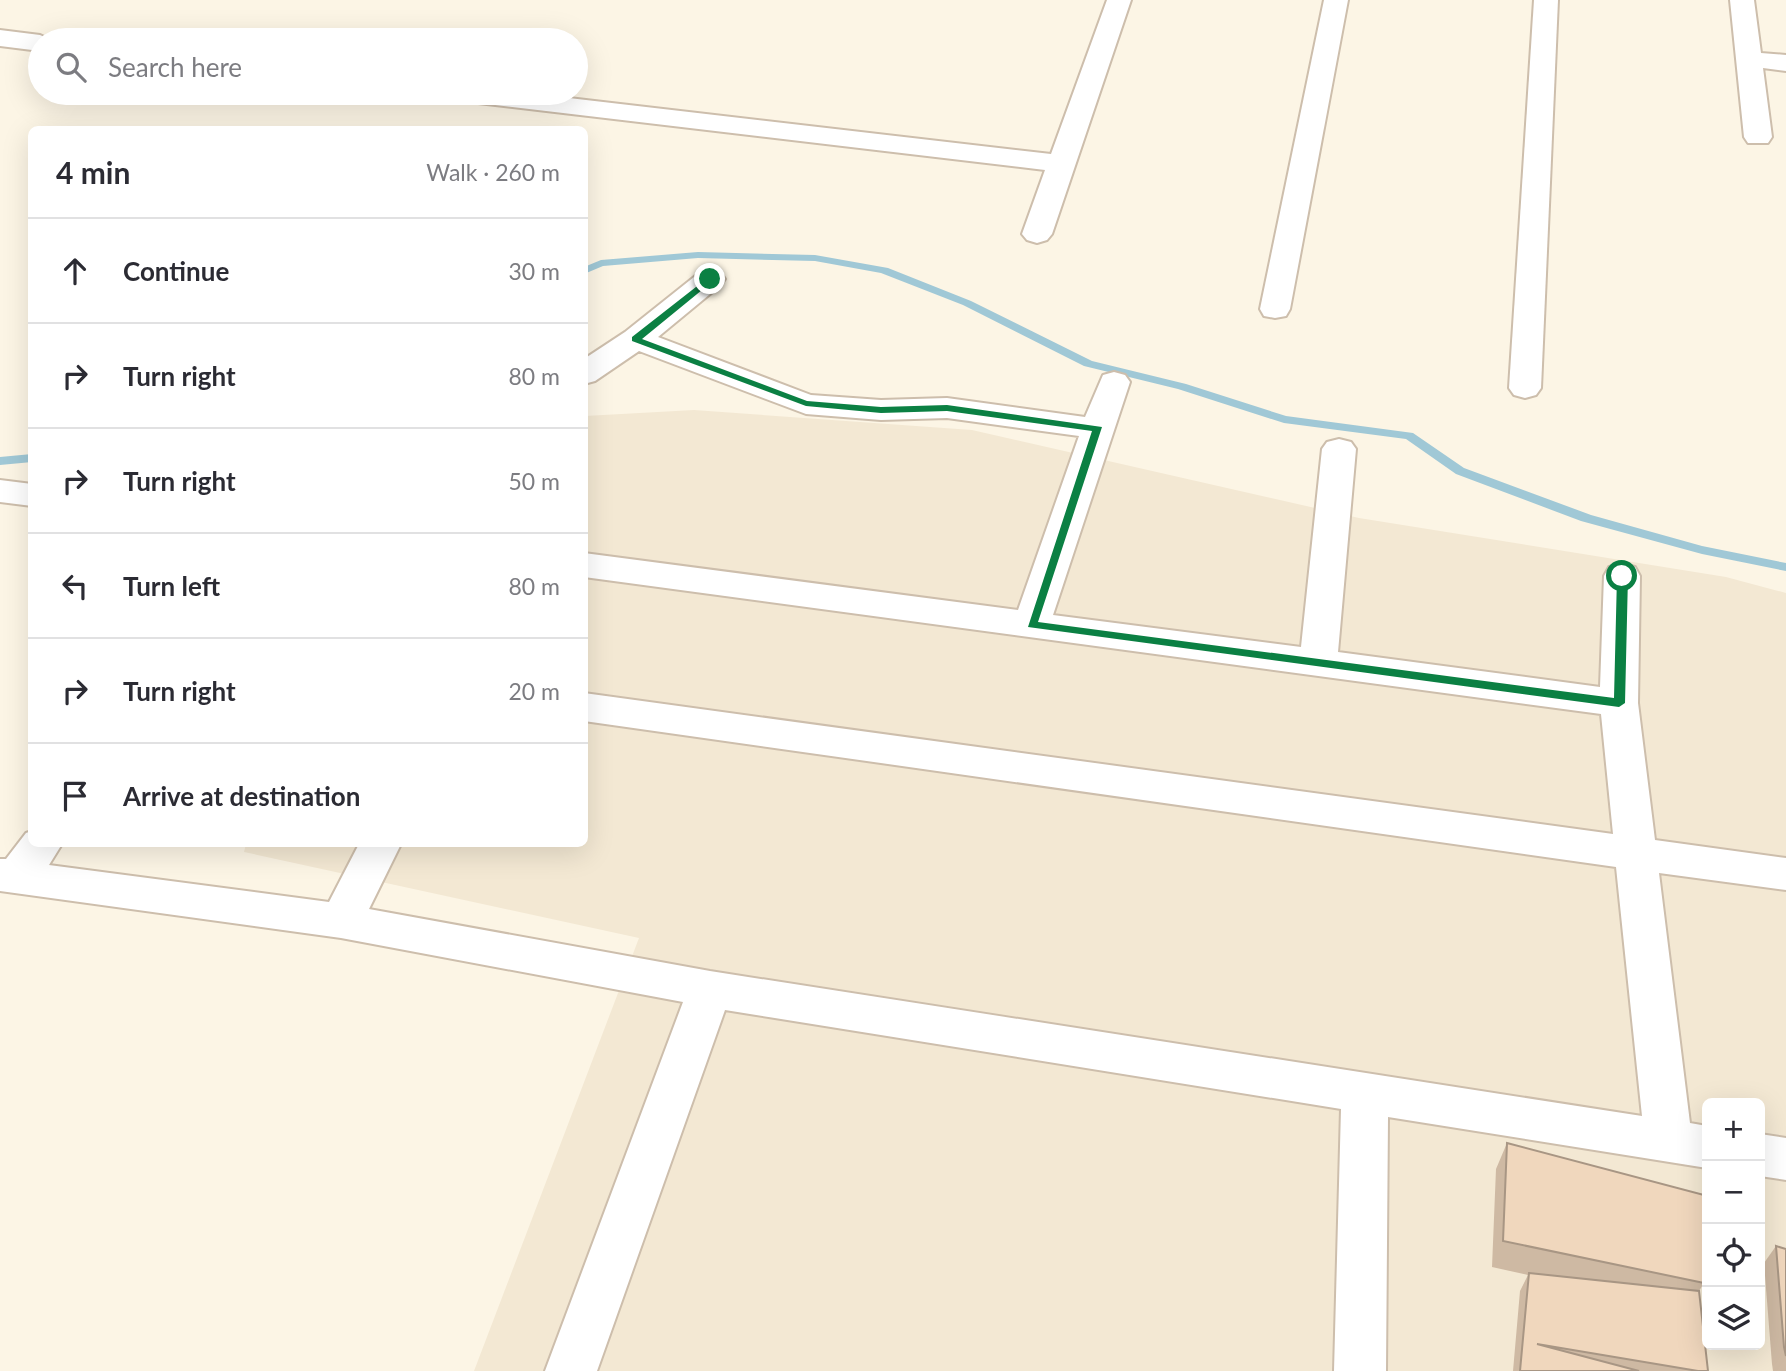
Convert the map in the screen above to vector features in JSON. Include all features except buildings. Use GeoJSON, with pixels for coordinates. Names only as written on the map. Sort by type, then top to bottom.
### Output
{"type":"FeatureCollection","features":[{"type":"Feature","properties":{"kind":"street"},"geometry":{"type":"LineString","coordinates":[[1037,234],[1119,0]]}},
{"type":"Feature","properties":{"kind":"street"},"geometry":{"type":"LineString","coordinates":[[1275,309],[1336,0]]}},
{"type":"Feature","properties":{"kind":"street"},"geometry":{"type":"LineString","coordinates":[[1525,388],[1546,0]]}},
{"type":"Feature","properties":{"kind":"street"},"geometry":{"type":"LineString","coordinates":[[1742,0],[1758,137]]}},
{"type":"Feature","properties":{"kind":"street"},"geometry":{"type":"LineString","coordinates":[[0,38],[28,42]]}},
{"type":"Feature","properties":{"kind":"street"},"geometry":{"type":"LineString","coordinates":[[1749,59],[1786,63]]}},
{"type":"Feature","properties":{"kind":"street"},"geometry":{"type":"LineString","coordinates":[[562,105],[1061,164]]}},
{"type":"Feature","properties":{"kind":"street"},"geometry":{"type":"LineString","coordinates":[[588,371],[636,339],[710,279]]}},
{"type":"Feature","properties":{"kind":"street"},"geometry":{"type":"LineString","coordinates":[[636,339],[806,404],[881,410],[947,408],[1098,429]]}},
{"type":"Feature","properties":{"kind":"street"},"geometry":{"type":"LineString","coordinates":[[1031,625],[1114,382]]}},
{"type":"Feature","properties":{"kind":"street"},"geometry":{"type":"LineString","coordinates":[[1318,663],[1339,449]]}},
{"type":"Feature","properties":{"kind":"street"},"geometry":{"type":"LineString","coordinates":[[0,491],[28,494]]}},
{"type":"Feature","properties":{"kind":"street"},"geometry":{"type":"LineString","coordinates":[[588,566],[1619,703]]}},
{"type":"Feature","properties":{"kind":"street"},"geometry":{"type":"LineString","coordinates":[[19,865],[710,989],[1688,1144],[1635,853],[1619,703],[1622,576]]}},
{"type":"Feature","properties":{"kind":"street"},"geometry":{"type":"LineString","coordinates":[[588,708],[1786,874]]}},
{"type":"Feature","properties":{"kind":"street"},"geometry":{"type":"LineString","coordinates":[[341,921],[378,847]]}},
{"type":"Feature","properties":{"kind":"street"},"geometry":{"type":"LineString","coordinates":[[571,1371],[710,989]]}},
{"type":"Feature","properties":{"kind":"street"},"geometry":{"type":"LineString","coordinates":[[1360,1371],[1365,1094]]}},
{"type":"Feature","properties":{"kind":"street"},"geometry":{"type":"LineString","coordinates":[[1765,1155],[1786,1158]]}},
{"type":"Feature","properties":{"kind":"shaded area"},"geometry":{"type":"Polygon","coordinates":[[[694,410],[972,430],[1359,518],[1726,577],[1786,593],[1786,1371],[474,1371],[639,938],[244,852],[245,847],[588,847],[588,416],[694,410]]]}},
{"type":"Feature","properties":{"kind":"waterway"},"geometry":{"type":"LineString","coordinates":[[588,269],[601,263],[698,255],[815,258],[884,270],[967,303],[1088,364],[1182,386],[1284,419],[1409,436],[1460,471],[1586,518],[1702,550],[1786,567]]}},
{"type":"Feature","properties":{"kind":"waterway"},"geometry":{"type":"LineString","coordinates":[[0,461],[28,458]]}},
{"type":"Feature","properties":{"kind":"route"},"geometry":{"type":"LineString","coordinates":[[710,279],[636,339],[806,404],[881,410],[947,408],[1098,429],[1031,625],[1619,703],[1622,576]]}}]}
